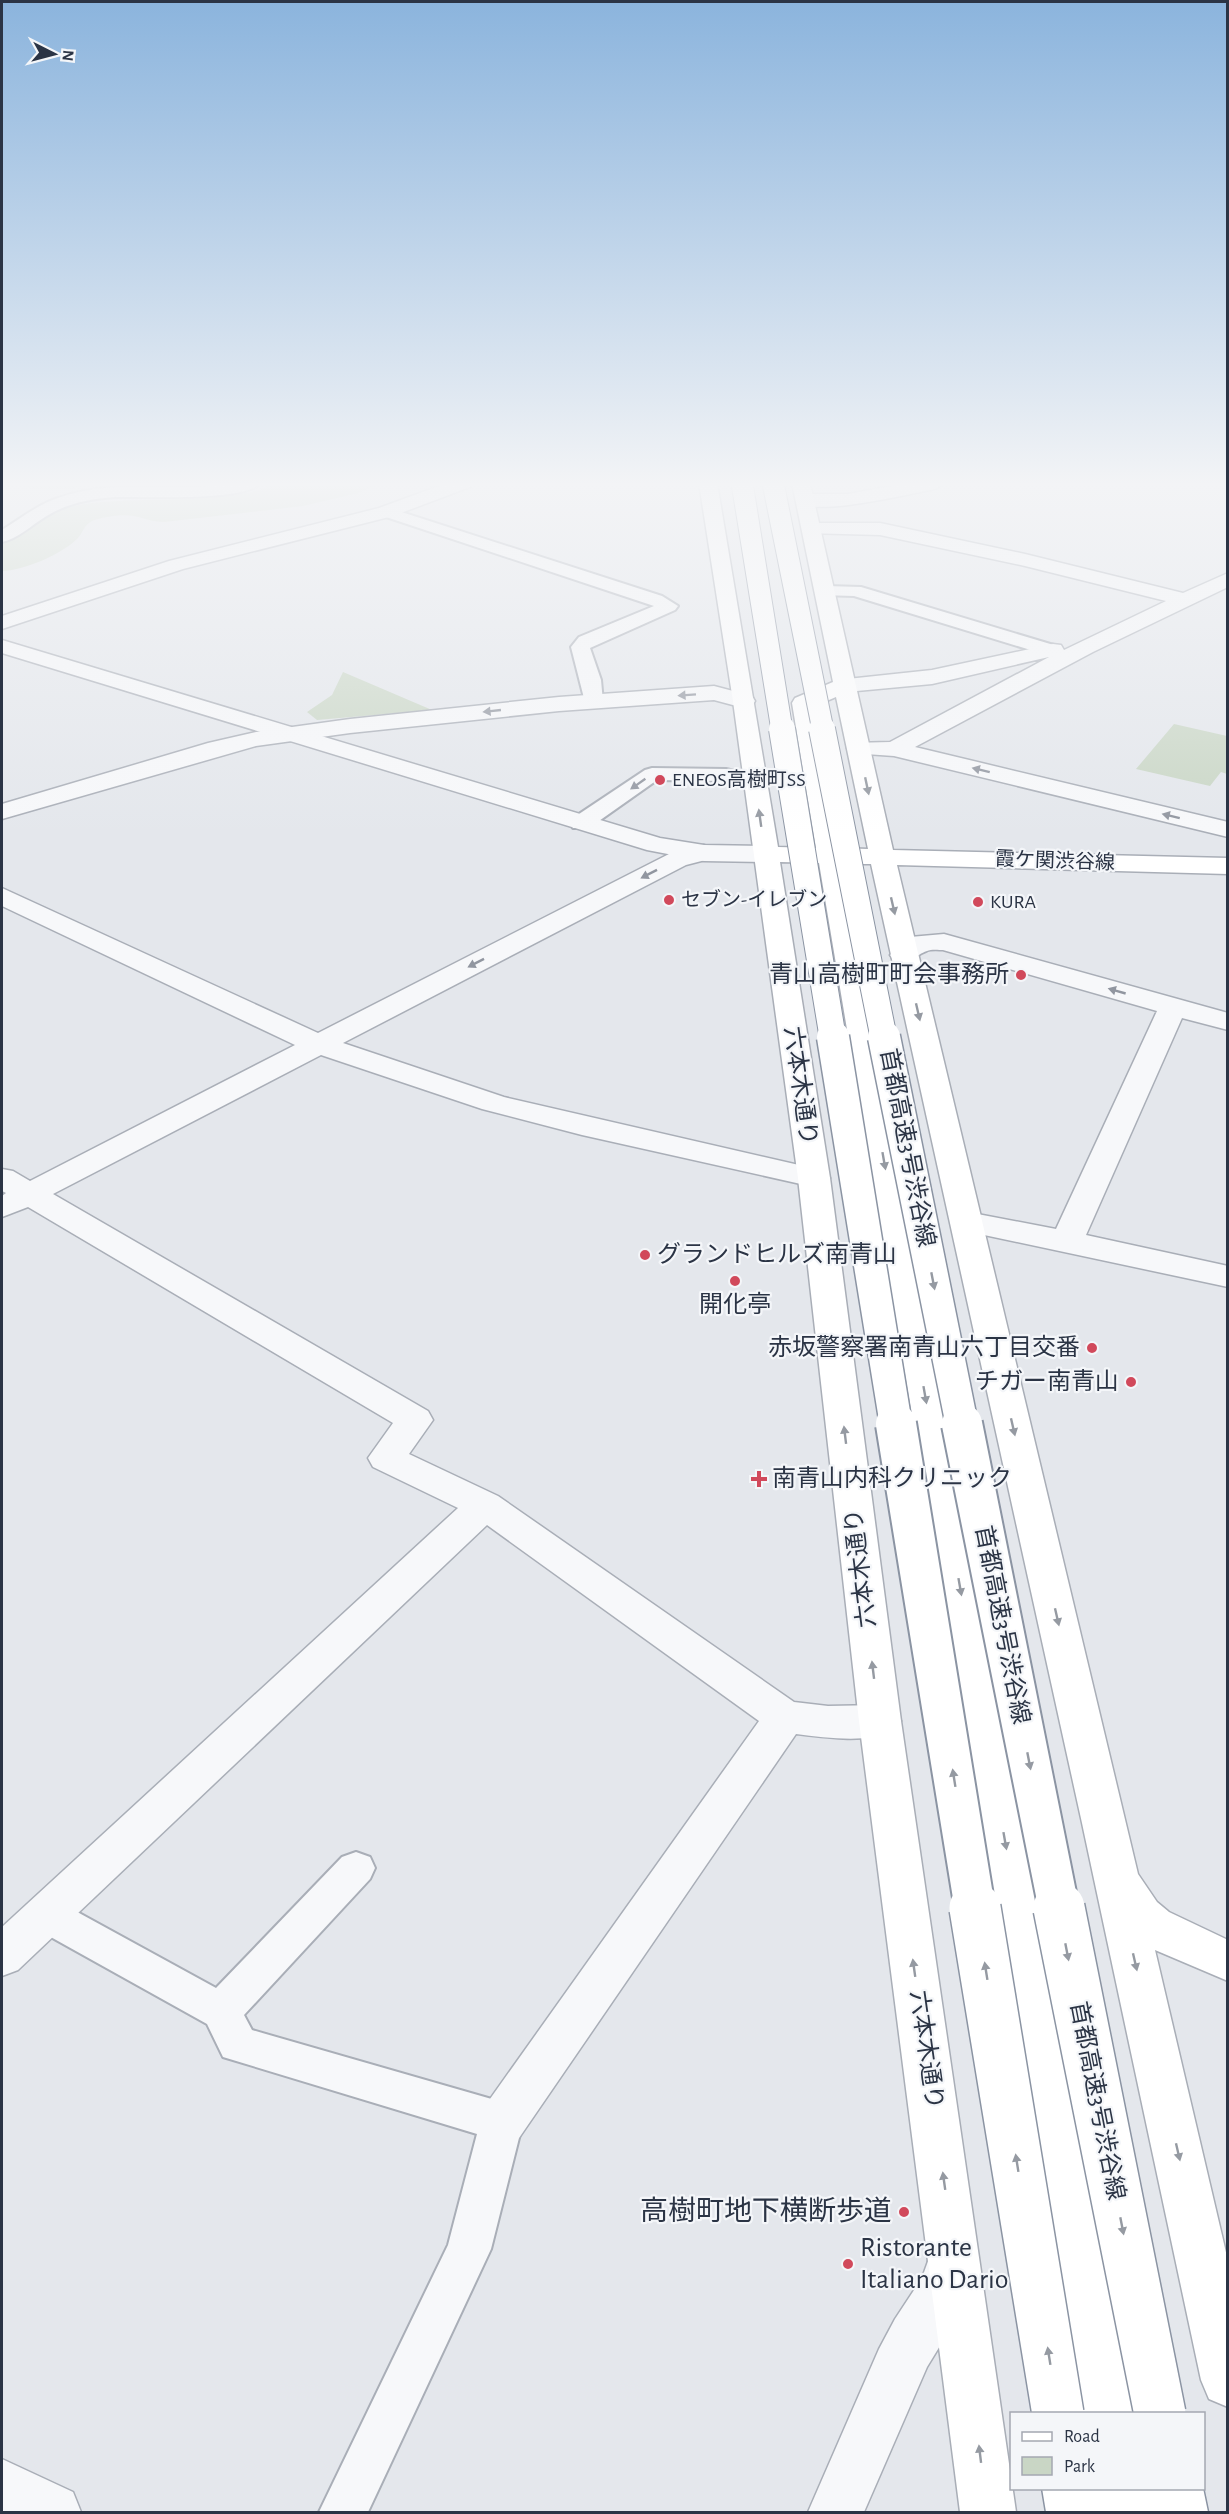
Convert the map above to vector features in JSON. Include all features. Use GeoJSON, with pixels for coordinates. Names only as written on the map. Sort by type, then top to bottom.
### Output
{"type":"FeatureCollection","features":[{"type":"Feature","properties":{"kind":"main road","name":"六本木通り"},"geometry":{"type":"LineString","coordinates":[[733,600],[755,781],[814,1178],[880,1721],[988,2512]]}},
{"type":"Feature","properties":{"kind":"main road"},"geometry":{"type":"LineString","coordinates":[[740,600],[1058,2412]]}},
{"type":"Feature","properties":{"kind":"main road","name":"首都高速3号渋谷線"},"geometry":{"type":"LineString","coordinates":[[797,600],[1160,2412]]}},
{"type":"Feature","properties":{"kind":"main road"},"geometry":{"type":"LineString","coordinates":[[828,600],[904,955],[1220,2326],[1227,2380]]}},
{"type":"Feature","properties":{"kind":"main road"},"geometry":{"type":"LineString","coordinates":[[846,685],[804,703],[829,856],[1107,2412]]}},
{"type":"Feature","properties":{"kind":"main road","name":"霞ケ関渋谷線"},"geometry":{"type":"LineString","coordinates":[[766,854],[1227,866]]}},
{"type":"Feature","properties":{"kind":"main road"},"geometry":{"type":"LineString","coordinates":[[800,1085],[845,1031],[819,882],[829,856]]}},
{"type":"Feature","properties":{"kind":"main road"},"geometry":{"type":"LineString","coordinates":[[1104,1823],[1126,1894],[1136,1911],[1163,1932],[1227,1961]]}},
{"type":"Feature","properties":{"kind":"main road"},"geometry":{"type":"LineString","coordinates":[[1070,2490],[1074,2512]]}},
{"type":"Feature","properties":{"kind":"main road"},"geometry":{"type":"LineString","coordinates":[[1121,2490],[1125,2512]]}},
{"type":"Feature","properties":{"kind":"main road"},"geometry":{"type":"LineString","coordinates":[[1175,2490],[1179,2512]]}},
{"type":"Feature","properties":{"kind":"street"},"geometry":{"type":"LineString","coordinates":[[2,623],[70,600]]}},
{"type":"Feature","properties":{"kind":"street"},"geometry":{"type":"LineString","coordinates":[[894,749],[1084,647],[1182,600]]}},
{"type":"Feature","properties":{"kind":"street"},"geometry":{"type":"LineString","coordinates":[[2,646],[656,845],[704,853],[766,854]]}},
{"type":"Feature","properties":{"kind":"street"},"geometry":{"type":"LineString","coordinates":[[846,685],[932,677],[1050,650],[1084,647]]}},
{"type":"Feature","properties":{"kind":"street"},"geometry":{"type":"LineString","coordinates":[[2,812],[216,748],[293,734],[592,702],[714,693],[744,701]]}},
{"type":"Feature","properties":{"kind":"street"},"geometry":{"type":"LineString","coordinates":[[859,748],[894,749],[1227,830]]}},
{"type":"Feature","properties":{"kind":"street"},"geometry":{"type":"LineString","coordinates":[[10,1194],[317,1044],[678,859],[704,853]]}},
{"type":"Feature","properties":{"kind":"street"},"geometry":{"type":"LineString","coordinates":[[2,896],[317,1044],[493,1103],[582,1126],[814,1178]]}},
{"type":"Feature","properties":{"kind":"street"},"geometry":{"type":"LineString","coordinates":[[904,955],[920,943],[944,942],[1227,1022]]}},
{"type":"Feature","properties":{"kind":"street"},"geometry":{"type":"LineString","coordinates":[[1067,1241],[1173,1007]]}},
{"type":"Feature","properties":{"kind":"street"},"geometry":{"type":"LineString","coordinates":[[10,1194],[415,1419],[386,1458],[485,1505],[785,1718],[828,1722],[880,1721]]}},
{"type":"Feature","properties":{"kind":"street"},"geometry":{"type":"LineString","coordinates":[[967,1222],[1067,1241],[1227,1277]]}},
{"type":"Feature","properties":{"kind":"street"},"geometry":{"type":"LineString","coordinates":[[2,1956],[485,1505]]}},
{"type":"Feature","properties":{"kind":"street"},"geometry":{"type":"LineString","coordinates":[[502,2122],[785,1718]]}},
{"type":"Feature","properties":{"kind":"street"},"geometry":{"type":"LineString","coordinates":[[836,2512],[909,2346],[938,2302],[949,2280],[952,2239]]}},
{"type":"Feature","properties":{"kind":"street"},"geometry":{"type":"LineString","coordinates":[[2,2487],[53,2512]]}},
{"type":"Feature","properties":{"kind":"lane"},"geometry":{"type":"LineString","coordinates":[[592,702],[591,680],[580,647],[586,641],[669,606],[657,600]]}},
{"type":"Feature","properties":{"kind":"lane"},"geometry":{"type":"LineString","coordinates":[[886,600],[1050,650]]}},
{"type":"Feature","properties":{"kind":"lane"},"geometry":{"type":"LineString","coordinates":[[581,823],[652,774],[726,775],[755,781]]}},
{"type":"Feature","properties":{"kind":"lane"},"geometry":{"type":"LineString","coordinates":[[221,2011],[356,1868]]}},
{"type":"Feature","properties":{"kind":"lane"},"geometry":{"type":"LineString","coordinates":[[45,1914],[221,2011],[238,2044],[502,2122],[469,2249],[343,2512]]}},
{"type":"Feature","properties":{"kind":"green space"},"geometry":{"type":"Polygon","coordinates":[[[343,672],[432,710],[317,720],[307,712],[332,695],[343,672]]]}},
{"type":"Feature","properties":{"kind":"green space"},"geometry":{"type":"Polygon","coordinates":[[[1174,724],[1227,736],[1227,774],[1221,772],[1210,786],[1136,769],[1174,724]]]}},
{"type":"Feature","properties":{"kind":"place","name":"ENEOS高樹町SS"},"geometry":{"type":"Point","coordinates":[660,780]}},
{"type":"Feature","properties":{"kind":"place","name":"セブン-イレブン"},"geometry":{"type":"Point","coordinates":[669,900]}},
{"type":"Feature","properties":{"kind":"place","name":"KURA"},"geometry":{"type":"Point","coordinates":[978,902]}},
{"type":"Feature","properties":{"kind":"place","name":"青山高樹町町会事務所"},"geometry":{"type":"Point","coordinates":[1021,975]}},
{"type":"Feature","properties":{"kind":"place","name":"グランドヒルズ南青山"},"geometry":{"type":"Point","coordinates":[645,1255]}},
{"type":"Feature","properties":{"kind":"place","name":"開化亭"},"geometry":{"type":"Point","coordinates":[735,1281]}},
{"type":"Feature","properties":{"kind":"place","name":"赤坂警察署南青山六丁目交番"},"geometry":{"type":"Point","coordinates":[1092,1348]}},
{"type":"Feature","properties":{"kind":"place","name":"チガー南青山"},"geometry":{"type":"Point","coordinates":[1131,1382]}},
{"type":"Feature","properties":{"kind":"place","name":"南青山内科クリニック"},"geometry":{"type":"Point","coordinates":[759,1479]}},
{"type":"Feature","properties":{"kind":"place","name":"高樹町地下横断歩道"},"geometry":{"type":"Point","coordinates":[904,2212]}},
{"type":"Feature","properties":{"kind":"place","name":"Ristorante Italiano Dario"},"geometry":{"type":"Point","coordinates":[848,2264]}}]}
